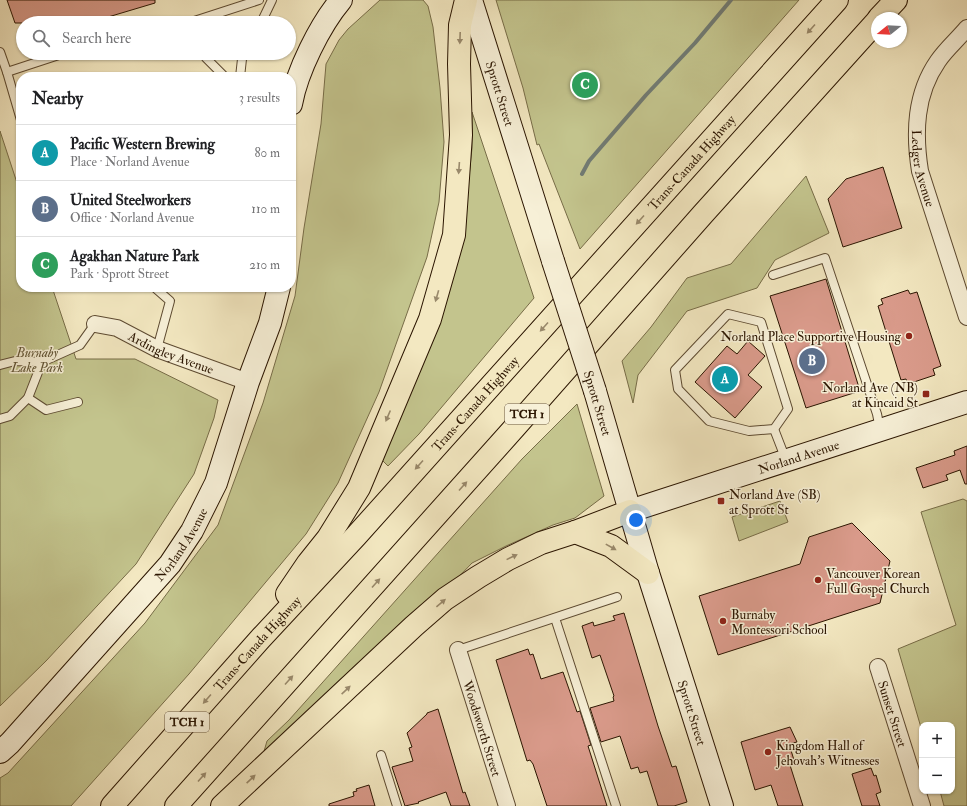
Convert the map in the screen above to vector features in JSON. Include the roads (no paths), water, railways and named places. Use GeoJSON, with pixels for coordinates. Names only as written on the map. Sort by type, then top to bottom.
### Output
{"type":"FeatureCollection","features":[{"type":"Feature","properties":{"kind":"highway"},"geometry":{"type":"LineString","coordinates":[[261,638],[290,589],[328,538],[359,488],[430,319],[454,236],[461,135],[459,64],[460,25],[466,0]]}},
{"type":"Feature","properties":{"kind":"highway","name":"Trans-Canada Highway"},"geometry":{"type":"LineString","coordinates":[[112,806],[261,638],[356,536],[837,0]]}},
{"type":"Feature","properties":{"kind":"highway"},"geometry":{"type":"LineString","coordinates":[[885,12],[896,0]]}},
{"type":"Feature","properties":{"kind":"highway","name":"TCH 1"},"geometry":{"type":"LineString","coordinates":[[176,806],[511,432],[708,208],[871,28]]}},
{"type":"Feature","properties":{"kind":"highway"},"geometry":{"type":"LineString","coordinates":[[222,806],[414,626],[445,599],[508,559],[541,543],[630,511]]}},
{"type":"Feature","properties":{"kind":"highway"},"geometry":{"type":"LineString","coordinates":[[575,532],[611,546],[648,573]]}},
{"type":"Feature","properties":{"kind":"main road"},"geometry":{"type":"LineString","coordinates":[[296,85],[317,38],[332,11],[342,0]]}},
{"type":"Feature","properties":{"kind":"main road","name":"Sprott Street"},"geometry":{"type":"LineString","coordinates":[[472,0],[595,391],[648,573],[722,806]]}},
{"type":"Feature","properties":{"kind":"main road","name":"Norland Avenue"},"geometry":{"type":"LineString","coordinates":[[0,752],[10,743],[170,564],[181,549],[203,512],[216,483],[248,382],[270,323],[278,292]]}},
{"type":"Feature","properties":{"kind":"main road","name":"Norland Avenue"},"geometry":{"type":"LineString","coordinates":[[630,511],[967,402]]}},
{"type":"Feature","properties":{"kind":"street","name":"Ledger Avenue"},"geometry":{"type":"LineString","coordinates":[[967,28],[938,60],[929,77],[918,111],[916,150],[920,171],[967,317]]}},
{"type":"Feature","properties":{"kind":"street","name":"Ardingley Avenue"},"geometry":{"type":"LineString","coordinates":[[95,324],[117,328],[157,349],[248,382]]}},
{"type":"Feature","properties":{"kind":"street","name":"Woodsworth Street"},"geometry":{"type":"LineString","coordinates":[[458,650],[507,806]]}},
{"type":"Feature","properties":{"kind":"street","name":"Sunset Street"},"geometry":{"type":"LineString","coordinates":[[878,668],[922,806]]}},
{"type":"Feature","properties":{"kind":"lane"},"geometry":{"type":"LineString","coordinates":[[210,16],[259,0]]}},
{"type":"Feature","properties":{"kind":"lane"},"geometry":{"type":"LineString","coordinates":[[264,16],[272,0]]}},
{"type":"Feature","properties":{"kind":"lane"},"geometry":{"type":"LineString","coordinates":[[0,52],[16,103]]}},
{"type":"Feature","properties":{"kind":"lane"},"geometry":{"type":"LineString","coordinates":[[7,72],[44,60]]}},
{"type":"Feature","properties":{"kind":"lane"},"geometry":{"type":"LineString","coordinates":[[208,60],[220,72]]}},
{"type":"Feature","properties":{"kind":"lane"},"geometry":{"type":"LineString","coordinates":[[241,72],[242,60]]}},
{"type":"Feature","properties":{"kind":"lane"},"geometry":{"type":"LineString","coordinates":[[773,276],[825,258],[881,430]]}},
{"type":"Feature","properties":{"kind":"lane"},"geometry":{"type":"LineString","coordinates":[[157,349],[170,301],[160,292]]}},
{"type":"Feature","properties":{"kind":"lane"},"geometry":{"type":"LineString","coordinates":[[728,314],[761,322],[788,409],[774,429],[749,431],[709,421],[678,389],[675,370],[728,314]]}},
{"type":"Feature","properties":{"kind":"lane"},"geometry":{"type":"LineString","coordinates":[[0,365],[15,361],[42,362],[80,345],[95,324]]}},
{"type":"Feature","properties":{"kind":"lane"},"geometry":{"type":"LineString","coordinates":[[0,419],[10,416],[28,398],[42,362]]}},
{"type":"Feature","properties":{"kind":"lane"},"geometry":{"type":"LineString","coordinates":[[28,398],[46,410],[78,402]]}},
{"type":"Feature","properties":{"kind":"lane"},"geometry":{"type":"LineString","coordinates":[[774,429],[786,461]]}},
{"type":"Feature","properties":{"kind":"lane"},"geometry":{"type":"LineString","coordinates":[[458,650],[617,597]]}},
{"type":"Feature","properties":{"kind":"lane"},"geometry":{"type":"LineString","coordinates":[[555,618],[616,806]]}},
{"type":"Feature","properties":{"kind":"lane"},"geometry":{"type":"LineString","coordinates":[[381,755],[397,806]]}},
{"type":"Feature","properties":{"kind":"waterway"},"geometry":{"type":"LineString","coordinates":[[582,174],[589,161],[646,95],[695,43],[731,0]]}},
{"type":"Feature","properties":{"kind":"place","name":"Agakhan Nature Park"},"geometry":{"type":"Point","coordinates":[585,85]}},
{"type":"Feature","properties":{"kind":"place","name":"Norland Place Supportive Housing"},"geometry":{"type":"Point","coordinates":[909,336]}},
{"type":"Feature","properties":{"kind":"place","name":"United Steelworkers"},"geometry":{"type":"Point","coordinates":[812,361]}},
{"type":"Feature","properties":{"kind":"place","name":"Pacific Western Brewing"},"geometry":{"type":"Point","coordinates":[725,379]}},
{"type":"Feature","properties":{"kind":"place","name":"Norland Ave (NB) at Kincaid St"},"geometry":{"type":"Point","coordinates":[926,394]}},
{"type":"Feature","properties":{"kind":"place","name":"Norland Ave (SB) at Sprott St"},"geometry":{"type":"Point","coordinates":[721,501]}},
{"type":"Feature","properties":{"kind":"place","name":"Vancouver Korean Full Gospel Church"},"geometry":{"type":"Point","coordinates":[818,580]}},
{"type":"Feature","properties":{"kind":"place","name":"Burnaby Montessori School"},"geometry":{"type":"Point","coordinates":[723,621]}},
{"type":"Feature","properties":{"kind":"place","name":"Kingdom Hall of Jehovah's Witnesses"},"geometry":{"type":"Point","coordinates":[768,752]}},
{"type":"Feature","properties":{"kind":"park label","name":"Burnaby Lake Park"},"geometry":{"type":"Point","coordinates":[37,360]}}]}
